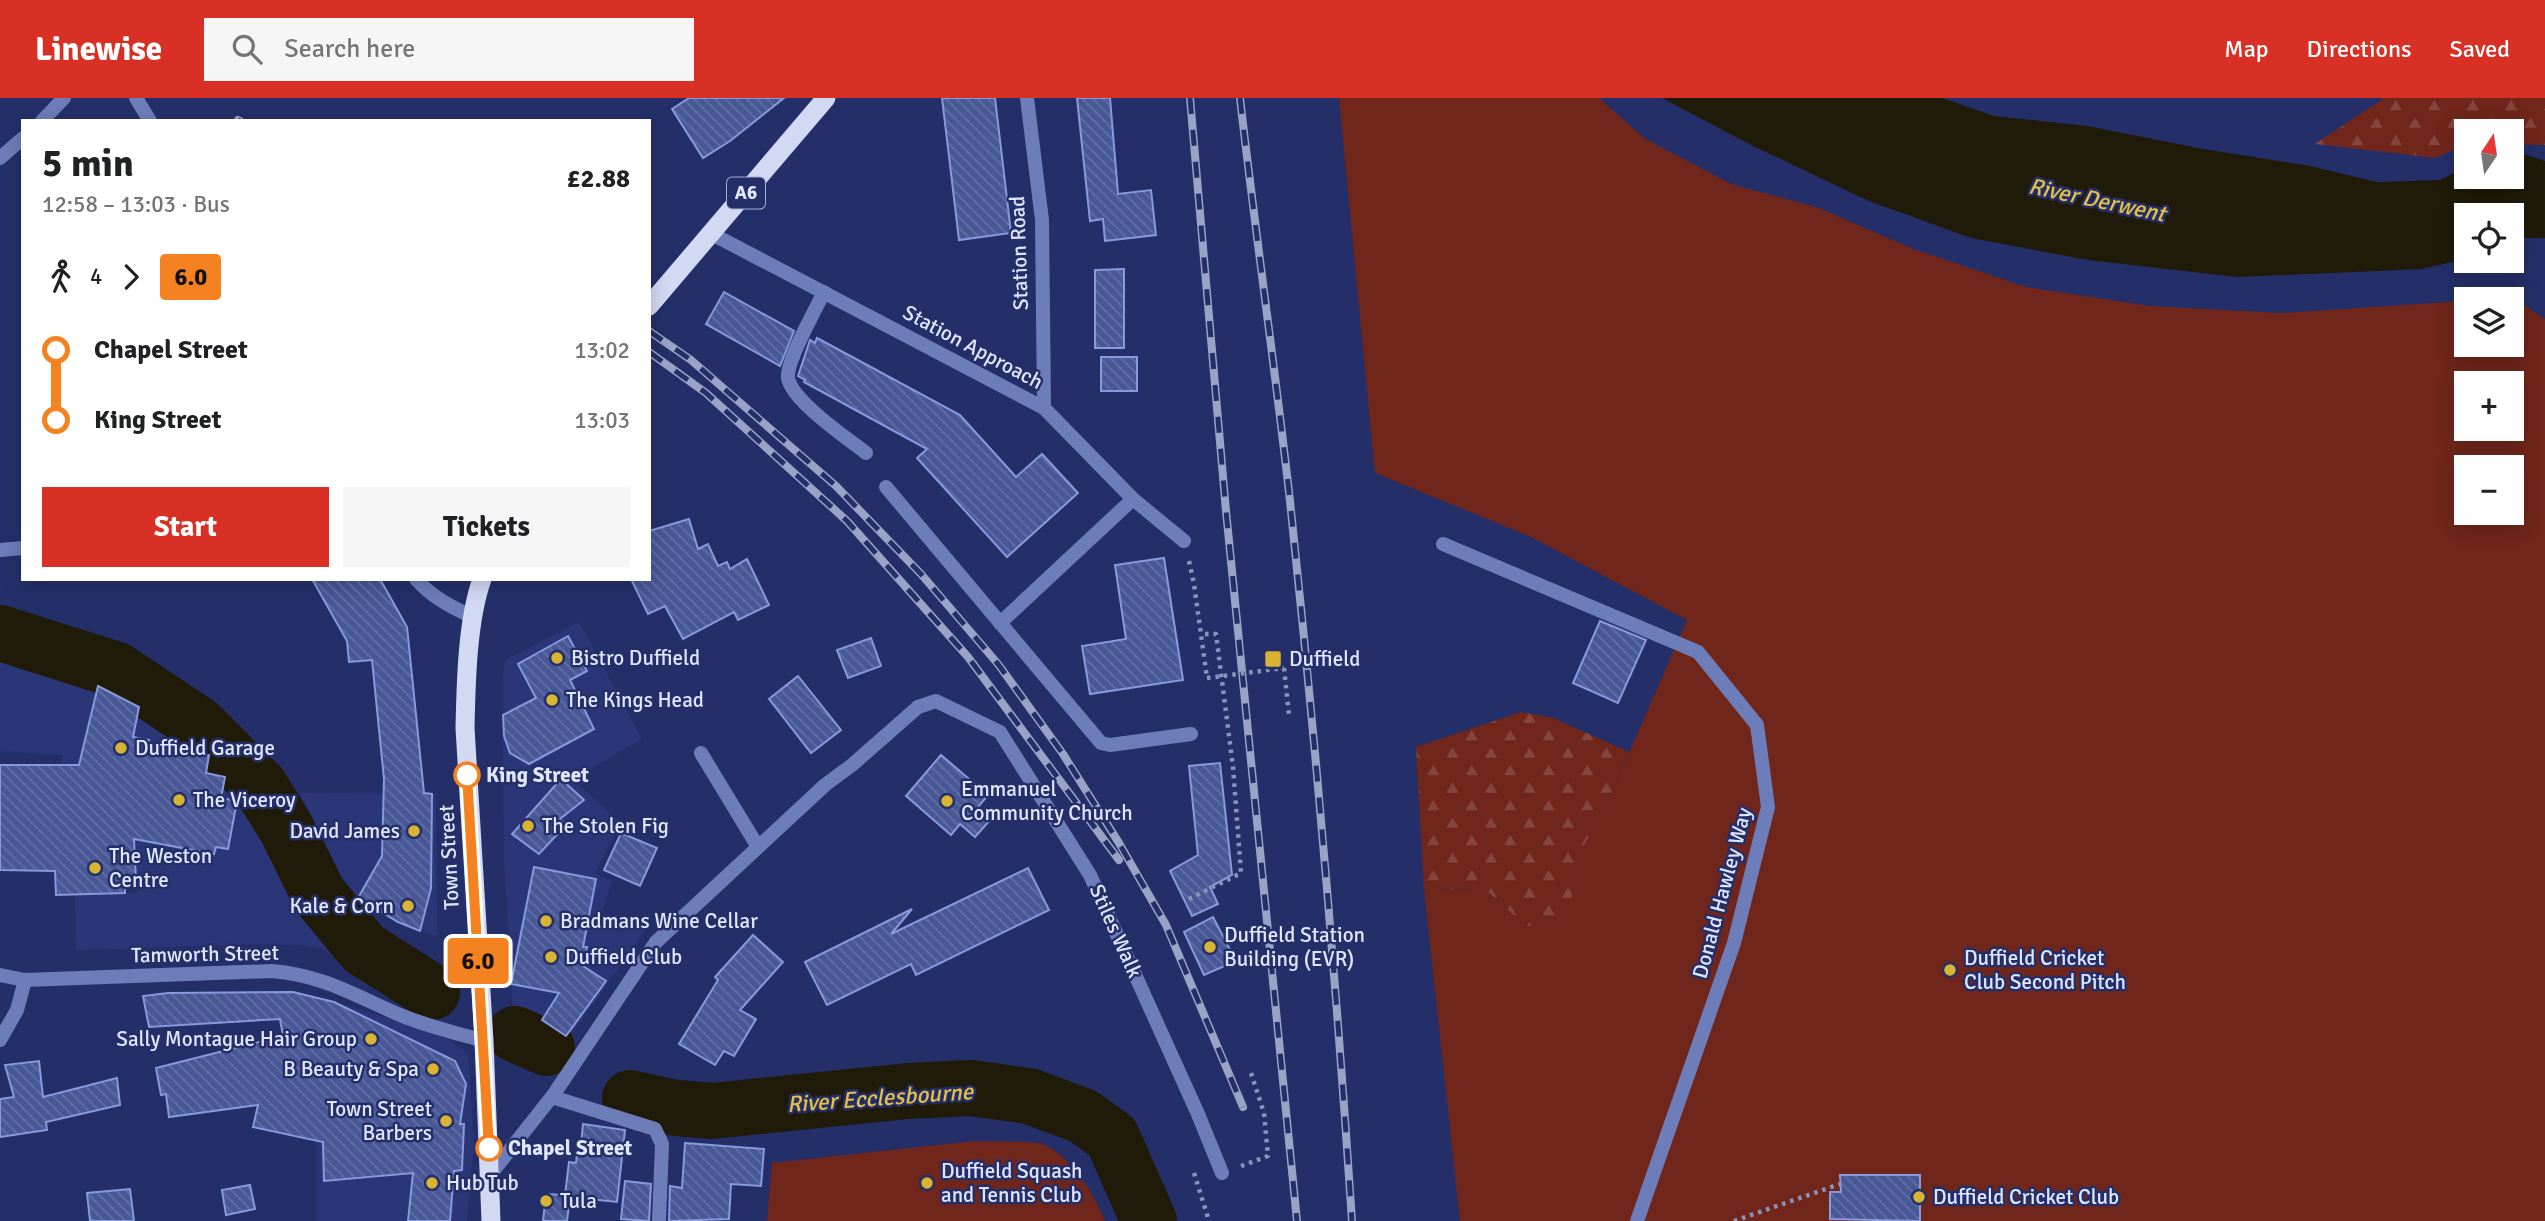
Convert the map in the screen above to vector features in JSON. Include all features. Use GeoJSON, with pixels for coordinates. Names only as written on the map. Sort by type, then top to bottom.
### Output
{"type":"FeatureCollection","features":[{"type":"Feature","properties":{"kind":"highway","name":"A6"},"geometry":{"type":"LineString","coordinates":[[651,304],[826,98]]}},
{"type":"Feature","properties":{"kind":"highway","name":"Town Street"},"geometry":{"type":"LineString","coordinates":[[482,581],[473,617],[465,729],[483,1037]]}},
{"type":"Feature","properties":{"kind":"highway"},"geometry":{"type":"LineString","coordinates":[[483,1037],[491,1221]]}},
{"type":"Feature","properties":{"kind":"street"},"geometry":{"type":"LineString","coordinates":[[44,119],[64,98]]}},
{"type":"Feature","properties":{"kind":"street"},"geometry":{"type":"LineString","coordinates":[[136,98],[149,119]]}},
{"type":"Feature","properties":{"kind":"street","name":"Station Road"},"geometry":{"type":"LineString","coordinates":[[1027,98],[1042,220],[1044,408]]}},
{"type":"Feature","properties":{"kind":"street"},"geometry":{"type":"LineString","coordinates":[[0,158],[21,140]]}},
{"type":"Feature","properties":{"kind":"street","name":"Station Approach"},"geometry":{"type":"LineString","coordinates":[[712,234],[1044,408],[1133,499],[1184,541]]}},
{"type":"Feature","properties":{"kind":"street"},"geometry":{"type":"LineString","coordinates":[[824,292],[790,361],[788,379],[800,399],[866,453]]}},
{"type":"Feature","properties":{"kind":"street"},"geometry":{"type":"LineString","coordinates":[[886,487],[1101,743],[1110,746],[1191,734]]}},
{"type":"Feature","properties":{"kind":"street"},"geometry":{"type":"LineString","coordinates":[[1000,623],[1133,499]]}},
{"type":"Feature","properties":{"kind":"street","name":"Donald Hawley Way"},"geometry":{"type":"LineString","coordinates":[[1443,544],[1698,652],[1758,725],[1768,807],[1765,820],[1734,943],[1637,1221]]}},
{"type":"Feature","properties":{"kind":"street"},"geometry":{"type":"LineString","coordinates":[[0,550],[21,548]]}},
{"type":"Feature","properties":{"kind":"street"},"geometry":{"type":"LineString","coordinates":[[418,581],[446,604],[473,617]]}},
{"type":"Feature","properties":{"kind":"street"},"geometry":{"type":"LineString","coordinates":[[490,1175],[586,1049],[656,942],[825,785],[918,707],[936,701],[1000,732],[1090,875],[1222,1173]]}},
{"type":"Feature","properties":{"kind":"street"},"geometry":{"type":"LineString","coordinates":[[701,753],[758,847]]}},
{"type":"Feature","properties":{"kind":"street","name":"Tamworth Street"},"geometry":{"type":"LineString","coordinates":[[0,975],[25,980],[272,971],[297,973],[320,979],[401,1015],[483,1037]]}},
{"type":"Feature","properties":{"kind":"street"},"geometry":{"type":"LineString","coordinates":[[0,1040],[17,1010],[25,980]]}},
{"type":"Feature","properties":{"kind":"street"},"geometry":{"type":"LineString","coordinates":[[553,1095],[654,1129],[662,1144],[659,1221]]}},
{"type":"Feature","properties":{"kind":"path"},"geometry":{"type":"LineString","coordinates":[[1184,541],[1194,584],[1208,678],[1284,668],[1289,715]]}},
{"type":"Feature","properties":{"kind":"path"},"geometry":{"type":"LineString","coordinates":[[1189,899],[1241,873],[1233,767],[1216,634],[1201,634]]}},
{"type":"Feature","properties":{"kind":"path"},"geometry":{"type":"LineString","coordinates":[[1222,1173],[1268,1156],[1264,1113],[1251,1073]]}},
{"type":"Feature","properties":{"kind":"path"},"geometry":{"type":"LineString","coordinates":[[1194,1171],[1209,1221]]}},
{"type":"Feature","properties":{"kind":"path"},"geometry":{"type":"LineString","coordinates":[[1734,1221],[1840,1184]]}},
{"type":"Feature","properties":{"kind":"shaded area"},"geometry":{"type":"Polygon","coordinates":[[[579,622],[642,739],[573,779],[620,823],[595,873],[612,881],[601,915],[647,928],[569,1038],[513,1015],[504,858],[503,680],[505,660],[579,622]]]}},
{"type":"Feature","properties":{"kind":"shaded area"},"geometry":{"type":"Polygon","coordinates":[[[0,647],[35,655],[117,687],[211,750],[247,790],[276,833],[309,906],[335,940],[330,950],[264,944],[76,950],[75,896],[138,892],[136,848],[122,836],[61,831],[62,755],[0,751],[0,647]]]}},
{"type":"Feature","properties":{"kind":"shaded area"},"geometry":{"type":"Polygon","coordinates":[[[300,793],[436,794],[437,936],[398,922],[358,898],[340,874],[300,793]]]}},
{"type":"Feature","properties":{"kind":"shaded area"},"geometry":{"type":"Polygon","coordinates":[[[347,1005],[446,1038],[468,1053],[474,1145],[467,1221],[316,1221],[316,1075],[347,1005]]]}},
{"type":"Feature","properties":{"kind":"green space"},"geometry":{"type":"Polygon","coordinates":[[[1339,98],[1599,98],[1644,138],[1731,184],[1819,208],[1913,249],[2026,287],[2150,306],[2282,313],[2454,302],[2454,357],[2524,357],[2524,305],[2545,319],[2545,1221],[1460,1221],[1424,889],[1486,890],[1527,927],[1567,913],[1583,847],[1606,806],[1687,620],[1529,536],[1375,473],[1339,98]]]}},
{"type":"Feature","properties":{"kind":"green space"},"geometry":{"type":"Polygon","coordinates":[[[2384,98],[2545,98],[2545,145],[2524,144],[2524,119],[2454,119],[2454,150],[2436,158],[2315,144],[2384,98]]]}},
{"type":"Feature","properties":{"kind":"green space"},"geometry":{"type":"Polygon","coordinates":[[[1521,712],[1553,718],[1629,752],[1606,806],[1583,847],[1568,913],[1527,927],[1486,890],[1424,889],[1416,747],[1521,712]]]}},
{"type":"Feature","properties":{"kind":"green space","name":"Duffield Squash and Tennis Club"},"geometry":{"type":"Polygon","coordinates":[[[974,1141],[1031,1142],[1045,1145],[1055,1151],[1081,1178],[1105,1221],[767,1221],[772,1163],[974,1141]]]}},
{"type":"Feature","properties":{"kind":"water","name":"River Derwent"},"geometry":{"type":"Polygon","coordinates":[[[1662,98],[1942,98],[1994,116],[2087,126],[2310,166],[2377,182],[2440,180],[2454,173],[2454,189],[2524,189],[2524,154],[2545,161],[2545,238],[2524,238],[2524,203],[2454,203],[2454,262],[2422,269],[2237,277],[2088,260],[1971,238],[1869,201],[1753,146],[1662,98]]]}},
{"type":"Feature","properties":{"kind":"building"},"geometry":{"type":"Polygon","coordinates":[[[689,98],[784,98],[730,141],[703,158],[672,109],[689,98]]]}},
{"type":"Feature","properties":{"kind":"building"},"geometry":{"type":"Polygon","coordinates":[[[942,98],[995,98],[1011,233],[959,240],[942,98]]]}},
{"type":"Feature","properties":{"kind":"building"},"geometry":{"type":"Polygon","coordinates":[[[1077,98],[1110,98],[1118,194],[1151,190],[1156,235],[1105,241],[1103,219],[1090,221],[1077,98]]]}},
{"type":"Feature","properties":{"kind":"building"},"geometry":{"type":"Polygon","coordinates":[[[1124,269],[1124,348],[1095,348],[1095,270],[1124,269]]]}},
{"type":"Feature","properties":{"kind":"building"},"geometry":{"type":"Polygon","coordinates":[[[724,292],[794,331],[780,366],[706,324],[724,292]]]}},
{"type":"Feature","properties":{"kind":"building"},"geometry":{"type":"Polygon","coordinates":[[[817,338],[960,415],[1016,477],[1042,454],[1078,493],[1007,557],[917,458],[927,449],[804,382],[805,380],[798,376],[810,340],[815,343],[817,338]]]}},
{"type":"Feature","properties":{"kind":"building"},"geometry":{"type":"Polygon","coordinates":[[[1101,357],[1137,357],[1137,391],[1101,391],[1101,357]]]}},
{"type":"Feature","properties":{"kind":"building"},"geometry":{"type":"Polygon","coordinates":[[[689,519],[698,549],[708,544],[718,566],[727,562],[730,569],[747,559],[769,605],[738,620],[734,612],[683,639],[665,606],[648,614],[632,581],[651,581],[651,530],[689,519]]]}},
{"type":"Feature","properties":{"kind":"building"},"geometry":{"type":"Polygon","coordinates":[[[1164,558],[1183,680],[1090,694],[1082,646],[1126,639],[1115,565],[1164,558]]]}},
{"type":"Feature","properties":{"kind":"building"},"geometry":{"type":"Polygon","coordinates":[[[313,581],[381,581],[407,627],[424,793],[432,794],[431,888],[420,931],[398,922],[358,898],[382,856],[384,779],[372,660],[349,662],[347,641],[313,581]]]}},
{"type":"Feature","properties":{"kind":"building"},"geometry":{"type":"Polygon","coordinates":[[[1600,621],[1646,640],[1618,703],[1573,683],[1600,621]]]}},
{"type":"Feature","properties":{"kind":"building","name":"The Kings Head"},"geometry":{"type":"Polygon","coordinates":[[[568,636],[587,671],[570,680],[594,729],[529,764],[510,753],[504,736],[503,715],[536,698],[518,664],[568,636]]]}},
{"type":"Feature","properties":{"kind":"building"},"geometry":{"type":"Polygon","coordinates":[[[871,638],[881,666],[848,678],[837,650],[871,638]]]}},
{"type":"Feature","properties":{"kind":"building"},"geometry":{"type":"Polygon","coordinates":[[[798,676],[841,730],[811,753],[769,699],[798,676]]]}},
{"type":"Feature","properties":{"kind":"building"},"geometry":{"type":"Polygon","coordinates":[[[98,686],[139,707],[133,737],[149,740],[148,743],[209,755],[206,773],[225,777],[221,798],[237,801],[228,849],[216,847],[214,854],[134,839],[136,880],[125,881],[125,893],[56,895],[55,871],[0,870],[0,765],[79,765],[98,686]]]}},
{"type":"Feature","properties":{"kind":"building","name":"Emmanuel Community Church"},"geometry":{"type":"Polygon","coordinates":[[[941,755],[988,795],[978,807],[992,818],[975,837],[960,824],[951,835],[906,796],[941,755]]]}},
{"type":"Feature","properties":{"kind":"building"},"geometry":{"type":"Polygon","coordinates":[[[1220,763],[1232,875],[1210,887],[1218,904],[1192,916],[1170,871],[1198,855],[1189,766],[1220,763]]]}},
{"type":"Feature","properties":{"kind":"building"},"geometry":{"type":"Polygon","coordinates":[[[561,779],[584,800],[560,819],[566,825],[539,854],[512,834],[561,779]]]}},
{"type":"Feature","properties":{"kind":"building"},"geometry":{"type":"Polygon","coordinates":[[[621,833],[657,848],[640,886],[604,870],[621,833]]]}},
{"type":"Feature","properties":{"kind":"building"},"geometry":{"type":"Polygon","coordinates":[[[534,867],[596,879],[583,947],[587,947],[583,966],[606,981],[566,1036],[542,1020],[559,993],[511,984],[534,867]]]}},
{"type":"Feature","properties":{"kind":"building"},"geometry":{"type":"Polygon","coordinates":[[[1028,868],[1049,910],[916,975],[911,964],[827,1005],[805,962],[912,909],[891,934],[1028,868]]]}},
{"type":"Feature","properties":{"kind":"building","name":"Duffield Station Building (EVR)"},"geometry":{"type":"Polygon","coordinates":[[[1213,917],[1236,961],[1204,975],[1184,932],[1213,917]]]}},
{"type":"Feature","properties":{"kind":"building"},"geometry":{"type":"Polygon","coordinates":[[[753,935],[783,962],[740,1010],[756,1019],[734,1056],[724,1051],[715,1065],[679,1044],[718,980],[715,977],[753,935]]]}},
{"type":"Feature","properties":{"kind":"building"},"geometry":{"type":"Polygon","coordinates":[[[293,992],[334,1002],[455,1061],[466,1084],[460,1124],[464,1124],[462,1170],[454,1171],[450,1221],[408,1221],[413,1173],[324,1181],[323,1142],[253,1127],[258,1105],[169,1117],[166,1094],[161,1095],[156,1068],[283,1036],[280,1019],[149,1027],[143,996],[168,993],[293,992]]]}},
{"type":"Feature","properties":{"kind":"building"},"geometry":{"type":"Polygon","coordinates":[[[39,1061],[43,1097],[117,1078],[120,1105],[46,1122],[47,1130],[0,1137],[0,1099],[14,1097],[5,1065],[39,1061]]]}},
{"type":"Feature","properties":{"kind":"building"},"geometry":{"type":"Polygon","coordinates":[[[583,1124],[625,1130],[617,1202],[570,1197],[567,1221],[543,1221],[546,1194],[565,1195],[569,1162],[576,1163],[583,1124]]]}},
{"type":"Feature","properties":{"kind":"building"},"geometry":{"type":"Polygon","coordinates":[[[685,1143],[764,1149],[761,1186],[731,1184],[729,1219],[669,1221],[670,1186],[682,1188],[685,1143]]]}},
{"type":"Feature","properties":{"kind":"building","name":"Duffield Cricket Club"},"geometry":{"type":"Polygon","coordinates":[[[1840,1175],[1920,1175],[1920,1221],[1830,1219],[1830,1192],[1841,1192],[1840,1175]]]}},
{"type":"Feature","properties":{"kind":"building"},"geometry":{"type":"Polygon","coordinates":[[[625,1181],[651,1184],[649,1221],[621,1219],[625,1181]]]}},
{"type":"Feature","properties":{"kind":"building"},"geometry":{"type":"Polygon","coordinates":[[[250,1185],[255,1209],[226,1215],[222,1190],[250,1185]]]}},
{"type":"Feature","properties":{"kind":"building"},"geometry":{"type":"Polygon","coordinates":[[[130,1189],[134,1221],[90,1221],[87,1193],[130,1189]]]}},
{"type":"Feature","properties":{"kind":"waterway","name":"River Ecclesbourne"},"geometry":{"type":"LineString","coordinates":[[0,633],[117,670],[198,724],[260,786],[286,828],[319,895],[364,949],[432,992]]}},
{"type":"Feature","properties":{"kind":"waterway","name":"River Ecclesbourne"},"geometry":{"type":"LineString","coordinates":[[515,1034],[547,1048]]}},
{"type":"Feature","properties":{"kind":"waterway","name":"River Ecclesbourne"},"geometry":{"type":"LineString","coordinates":[[630,1098],[676,1108],[712,1111],[908,1091],[971,1088],[1029,1096],[1083,1116],[1112,1137],[1149,1221]]}},
{"type":"Feature","properties":{"kind":"railway"},"geometry":{"type":"LineString","coordinates":[[1190,98],[1226,511],[1297,1221]]}},
{"type":"Feature","properties":{"kind":"railway"},"geometry":{"type":"LineString","coordinates":[[1240,98],[1299,583],[1332,948],[1352,1221]]}},
{"type":"Feature","properties":{"kind":"railway"},"geometry":{"type":"LineString","coordinates":[[651,332],[691,360],[836,486],[921,574],[998,664],[1063,754],[1166,925],[1243,1107]]}},
{"type":"Feature","properties":{"kind":"railway"},"geometry":{"type":"LineString","coordinates":[[651,353],[706,393],[847,521],[968,657],[1119,860]]}},
{"type":"Feature","properties":{"kind":"bus line","name":"6.0"},"geometry":{"type":"LineString","coordinates":[[467,775],[489,1148]]}},
{"type":"Feature","properties":{"kind":"place","name":"Bistro Duffield"},"geometry":{"type":"Point","coordinates":[557,658]}},
{"type":"Feature","properties":{"kind":"place","name":"Duffield"},"geometry":{"type":"Point","coordinates":[1273,659]}},
{"type":"Feature","properties":{"kind":"place","name":"The Kings Head"},"geometry":{"type":"Point","coordinates":[552,700]}},
{"type":"Feature","properties":{"kind":"place","name":"Duffield Garage"},"geometry":{"type":"Point","coordinates":[121,748]}},
{"type":"Feature","properties":{"kind":"place","name":"King Street"},"geometry":{"type":"Point","coordinates":[467,775]}},
{"type":"Feature","properties":{"kind":"place","name":"The Viceroy"},"geometry":{"type":"Point","coordinates":[179,800]}},
{"type":"Feature","properties":{"kind":"place","name":"Emmanuel Community Church"},"geometry":{"type":"Point","coordinates":[947,801]}},
{"type":"Feature","properties":{"kind":"place","name":"The Stolen Fig"},"geometry":{"type":"Point","coordinates":[528,826]}},
{"type":"Feature","properties":{"kind":"place","name":"David James"},"geometry":{"type":"Point","coordinates":[414,831]}},
{"type":"Feature","properties":{"kind":"place","name":"The Weston Centre"},"geometry":{"type":"Point","coordinates":[95,868]}},
{"type":"Feature","properties":{"kind":"place","name":"Kale & Corn"},"geometry":{"type":"Point","coordinates":[408,906]}},
{"type":"Feature","properties":{"kind":"place","name":"Bradmans Wine Cellar"},"geometry":{"type":"Point","coordinates":[546,921]}},
{"type":"Feature","properties":{"kind":"place","name":"Duffield Station Building (EVR)"},"geometry":{"type":"Point","coordinates":[1210,947]}},
{"type":"Feature","properties":{"kind":"place","name":"Duffield Club"},"geometry":{"type":"Point","coordinates":[551,957]}},
{"type":"Feature","properties":{"kind":"place","name":"Duffield Cricket Club Second Pitch"},"geometry":{"type":"Point","coordinates":[1950,970]}},
{"type":"Feature","properties":{"kind":"place","name":"Sally Montague Hair Group"},"geometry":{"type":"Point","coordinates":[371,1039]}},
{"type":"Feature","properties":{"kind":"place","name":"B Beauty & Spa"},"geometry":{"type":"Point","coordinates":[433,1069]}},
{"type":"Feature","properties":{"kind":"place","name":"Town Street Barbers"},"geometry":{"type":"Point","coordinates":[446,1121]}},
{"type":"Feature","properties":{"kind":"place","name":"Chapel Street"},"geometry":{"type":"Point","coordinates":[489,1148]}},
{"type":"Feature","properties":{"kind":"place","name":"Hub Tub"},"geometry":{"type":"Point","coordinates":[432,1183]}},
{"type":"Feature","properties":{"kind":"place","name":"Duffield Squash and Tennis Club"},"geometry":{"type":"Point","coordinates":[927,1183]}},
{"type":"Feature","properties":{"kind":"place","name":"Duffield Cricket Club"},"geometry":{"type":"Point","coordinates":[1919,1197]}},
{"type":"Feature","properties":{"kind":"place","name":"Tula"},"geometry":{"type":"Point","coordinates":[546,1201]}}]}
